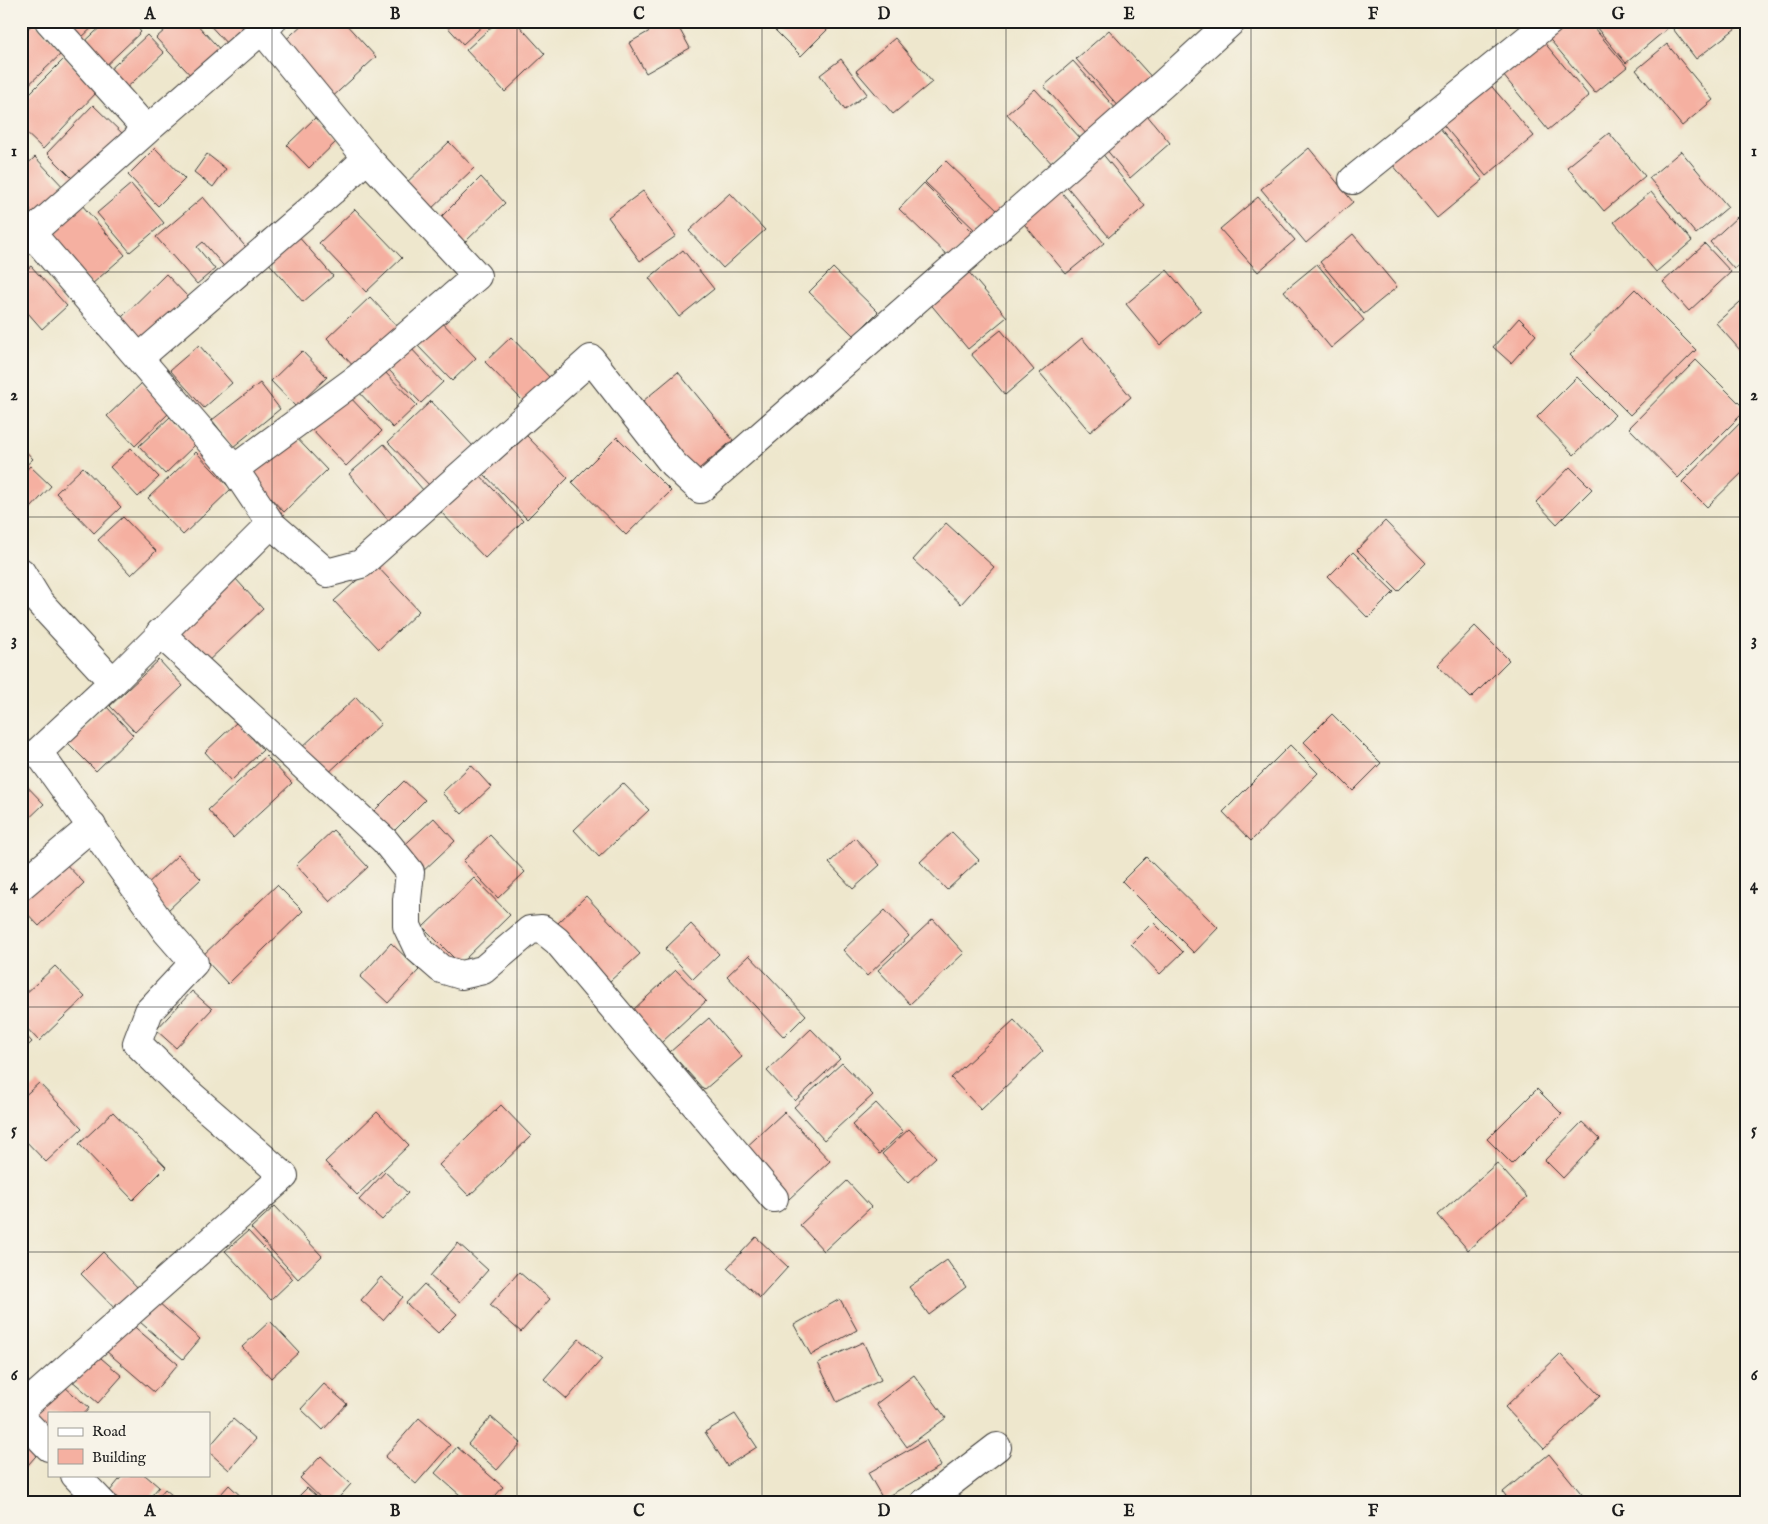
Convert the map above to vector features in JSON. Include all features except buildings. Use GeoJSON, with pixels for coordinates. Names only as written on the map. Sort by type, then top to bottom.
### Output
{"type":"FeatureCollection","features":[{"type":"Feature","properties":{"kind":"street"},"geometry":{"type":"LineString","coordinates":[[50,21],[147,130]]}},
{"type":"Feature","properties":{"kind":"street"},"geometry":{"type":"LineString","coordinates":[[234,469],[359,377],[477,276],[367,158],[267,26],[80,188],[26,238],[139,358],[234,469],[271,524],[327,572],[361,564],[591,359],[673,464],[700,489],[1155,91],[1232,21]]}},
{"type":"Feature","properties":{"kind":"street"},"geometry":{"type":"LineString","coordinates":[[1353,180],[1550,21]]}},
{"type":"Feature","properties":{"kind":"street"},"geometry":{"type":"LineString","coordinates":[[139,358],[332,191],[367,158]]}},
{"type":"Feature","properties":{"kind":"street"},"geometry":{"type":"LineString","coordinates":[[21,1408],[284,1176],[184,1089],[138,1043],[149,1011],[194,963],[167,932],[38,752],[113,682],[271,524]]}},
{"type":"Feature","properties":{"kind":"street"},"geometry":{"type":"LineString","coordinates":[[21,572],[40,603],[113,682]]}},
{"type":"Feature","properties":{"kind":"street"},"geometry":{"type":"LineString","coordinates":[[160,634],[385,841],[410,872],[407,926],[418,948],[442,969],[462,975],[483,970],[530,930],[542,929],[557,941],[774,1198]]}},
{"type":"Feature","properties":{"kind":"street"},"geometry":{"type":"LineString","coordinates":[[21,886],[92,826]]}},
{"type":"Feature","properties":{"kind":"street"},"geometry":{"type":"LineString","coordinates":[[21,1418],[48,1446]]}},
{"type":"Feature","properties":{"kind":"street"},"geometry":{"type":"LineString","coordinates":[[924,1503],[997,1448]]}},
{"type":"Feature","properties":{"kind":"street"},"geometry":{"type":"LineString","coordinates":[[77,1476],[102,1503]]}}]}
